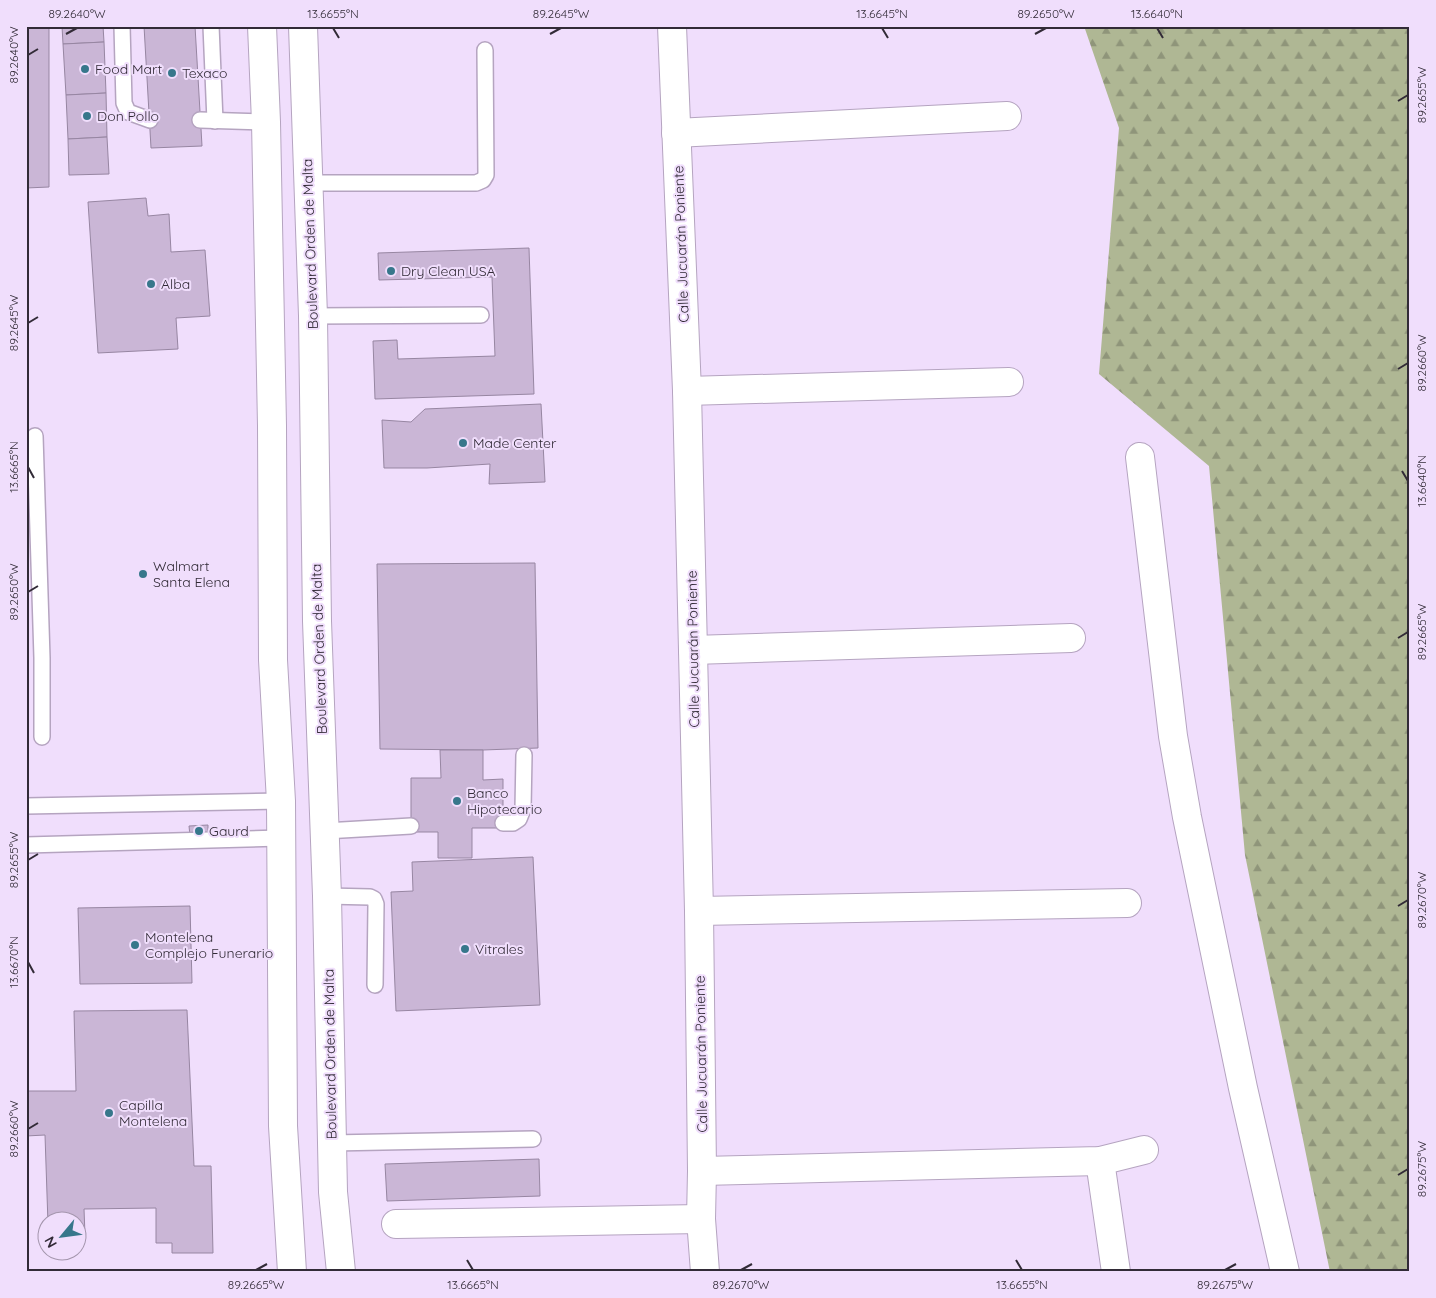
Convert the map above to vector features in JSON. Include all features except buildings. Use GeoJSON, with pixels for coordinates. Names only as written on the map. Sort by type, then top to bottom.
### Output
{"type":"FeatureCollection","features":[{"type":"Feature","properties":{"kind":"main road"},"geometry":{"type":"LineString","coordinates":[[262,26],[266,122],[272,416],[273,660],[281,801],[283,1126],[292,1272]]}},
{"type":"Feature","properties":{"kind":"main road","name":"Boulevard Orden de Malta"},"geometry":{"type":"LineString","coordinates":[[303,26],[313,316],[317,621],[327,896],[333,1192],[341,1272]]}},
{"type":"Feature","properties":{"kind":"main road","name":"Calle Jucuarán Poniente"},"geometry":{"type":"LineString","coordinates":[[672,26],[687,391],[699,911],[701,1219],[705,1272]]}},
{"type":"Feature","properties":{"kind":"main road"},"geometry":{"type":"LineString","coordinates":[[676,133],[1007,116]]}},
{"type":"Feature","properties":{"kind":"main road"},"geometry":{"type":"LineString","coordinates":[[687,391],[1009,382]]}},
{"type":"Feature","properties":{"kind":"main road"},"geometry":{"type":"LineString","coordinates":[[1140,457],[1173,736],[1181,781],[1243,1088],[1285,1272]]}},
{"type":"Feature","properties":{"kind":"main road"},"geometry":{"type":"LineString","coordinates":[[692,650],[1071,638]]}},
{"type":"Feature","properties":{"kind":"main road"},"geometry":{"type":"LineString","coordinates":[[699,911],[1127,903]]}},
{"type":"Feature","properties":{"kind":"main road"},"geometry":{"type":"LineString","coordinates":[[702,1171],[1100,1161],[1144,1150]]}},
{"type":"Feature","properties":{"kind":"main road"},"geometry":{"type":"LineString","coordinates":[[1100,1161],[1116,1272]]}},
{"type":"Feature","properties":{"kind":"main road"},"geometry":{"type":"LineString","coordinates":[[396,1224],[701,1219]]}},
{"type":"Feature","properties":{"kind":"lane"},"geometry":{"type":"LineString","coordinates":[[122,26],[124,103],[128,112],[150,120]]}},
{"type":"Feature","properties":{"kind":"lane"},"geometry":{"type":"LineString","coordinates":[[211,26],[207,120],[266,122]]}},
{"type":"Feature","properties":{"kind":"lane"},"geometry":{"type":"LineString","coordinates":[[308,183],[476,183],[482,180],[486,175],[485,50]]}},
{"type":"Feature","properties":{"kind":"lane"},"geometry":{"type":"LineString","coordinates":[[313,316],[481,315]]}},
{"type":"Feature","properties":{"kind":"lane"},"geometry":{"type":"LineString","coordinates":[[34,436],[42,658],[42,737]]}},
{"type":"Feature","properties":{"kind":"lane"},"geometry":{"type":"LineString","coordinates":[[503,823],[513,823],[519,819],[523,809],[524,755]]}},
{"type":"Feature","properties":{"kind":"lane"},"geometry":{"type":"LineString","coordinates":[[26,806],[281,801]]}},
{"type":"Feature","properties":{"kind":"lane"},"geometry":{"type":"LineString","coordinates":[[325,831],[411,826]]}},
{"type":"Feature","properties":{"kind":"lane"},"geometry":{"type":"LineString","coordinates":[[26,845],[281,838]]}},
{"type":"Feature","properties":{"kind":"lane"},"geometry":{"type":"LineString","coordinates":[[327,896],[370,897],[374,899],[376,904],[375,985]]}},
{"type":"Feature","properties":{"kind":"lane"},"geometry":{"type":"LineString","coordinates":[[332,1143],[533,1139]]}},
{"type":"Feature","properties":{"kind":"green space"},"geometry":{"type":"Polygon","coordinates":[[[1084,26],[1410,26],[1410,1272],[1330,1272],[1245,855],[1209,466],[1099,374],[1119,128],[1084,26]]]}},
{"type":"Feature","properties":{"kind":"place","name":"Food Mart"},"geometry":{"type":"Point","coordinates":[85,69]}},
{"type":"Feature","properties":{"kind":"place","name":"Texaco"},"geometry":{"type":"Point","coordinates":[172,73]}},
{"type":"Feature","properties":{"kind":"place","name":"Don Pollo"},"geometry":{"type":"Point","coordinates":[87,116]}},
{"type":"Feature","properties":{"kind":"place","name":"Dry Clean USA"},"geometry":{"type":"Point","coordinates":[391,271]}},
{"type":"Feature","properties":{"kind":"place","name":"Alba"},"geometry":{"type":"Point","coordinates":[151,284]}},
{"type":"Feature","properties":{"kind":"place","name":"Made Center"},"geometry":{"type":"Point","coordinates":[463,443]}},
{"type":"Feature","properties":{"kind":"place","name":"Walmart Santa Elena"},"geometry":{"type":"Point","coordinates":[143,574]}},
{"type":"Feature","properties":{"kind":"place","name":"Banco Hipotecario"},"geometry":{"type":"Point","coordinates":[457,801]}},
{"type":"Feature","properties":{"kind":"place","name":"Gaurd"},"geometry":{"type":"Point","coordinates":[199,831]}},
{"type":"Feature","properties":{"kind":"place","name":"Montelena Complejo Funerario"},"geometry":{"type":"Point","coordinates":[135,945]}},
{"type":"Feature","properties":{"kind":"place","name":"Vitrales"},"geometry":{"type":"Point","coordinates":[465,949]}},
{"type":"Feature","properties":{"kind":"place","name":"Capilla Montelena"},"geometry":{"type":"Point","coordinates":[109,1113]}}]}
